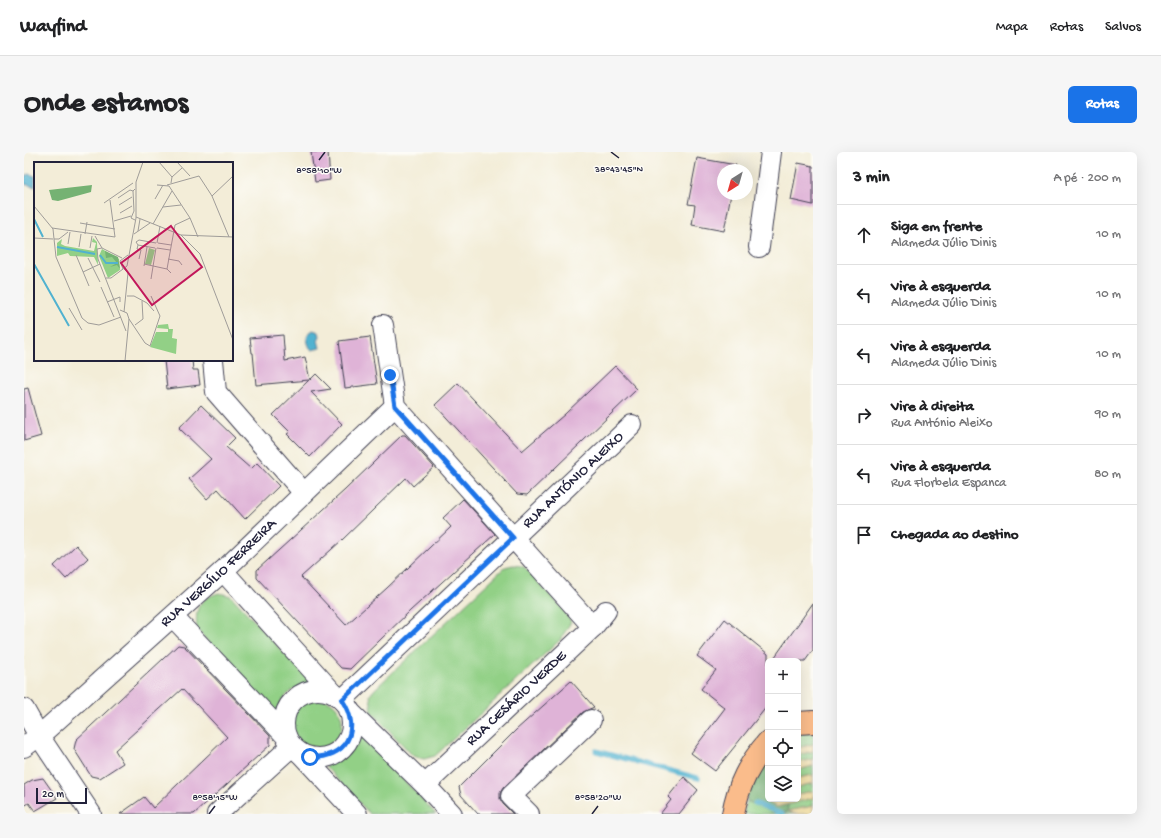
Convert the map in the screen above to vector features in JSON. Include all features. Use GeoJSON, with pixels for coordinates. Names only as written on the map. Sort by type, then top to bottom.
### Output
{"type":"FeatureCollection","features":[{"type":"Feature","properties":{"kind":"main road"},"geometry":{"type":"LineString","coordinates":[[801,724],[813,722]]}},
{"type":"Feature","properties":{"kind":"main road"},"geometry":{"type":"LineString","coordinates":[[733,814],[739,790],[755,756],[765,745]]}},
{"type":"Feature","properties":{"kind":"main road"},"geometry":{"type":"LineString","coordinates":[[718,814],[739,790]]}},
{"type":"Feature","properties":{"kind":"street"},"geometry":{"type":"LineString","coordinates":[[759,247],[771,152]]}},
{"type":"Feature","properties":{"kind":"street"},"geometry":{"type":"LineString","coordinates":[[383,325],[395,406],[593,627]]}},
{"type":"Feature","properties":{"kind":"street"},"geometry":{"type":"LineString","coordinates":[[213,361],[216,392],[304,493]]}},
{"type":"Feature","properties":{"kind":"street","name":"RUA VERGÍLIO FERREIRA"},"geometry":{"type":"LineString","coordinates":[[32,741],[174,617],[395,406]]}},
{"type":"Feature","properties":{"kind":"street","name":"RUA ANTÓNIO ALEIXO"},"geometry":{"type":"LineString","coordinates":[[341,702],[632,425]]}},
{"type":"Feature","properties":{"kind":"street"},"geometry":{"type":"LineString","coordinates":[[223,571],[341,702],[425,785],[452,814]]}},
{"type":"Feature","properties":{"kind":"street","name":"RUA CESÁRIO VERDE"},"geometry":{"type":"LineString","coordinates":[[425,785],[593,627],[606,611]]}},
{"type":"Feature","properties":{"kind":"street"},"geometry":{"type":"LineString","coordinates":[[174,617],[357,814]]}},
{"type":"Feature","properties":{"kind":"street"},"geometry":{"type":"LineString","coordinates":[[322,690],[341,702],[351,720],[351,731],[347,741],[340,749],[331,755],[321,758],[310,757],[293,745],[284,725],[285,713],[291,703],[300,695],[310,691],[322,690]]}},
{"type":"Feature","properties":{"kind":"street"},"geometry":{"type":"LineString","coordinates":[[24,709],[32,741],[91,814]]}},
{"type":"Feature","properties":{"kind":"street"},"geometry":{"type":"LineString","coordinates":[[529,814],[512,796],[591,720]]}},
{"type":"Feature","properties":{"kind":"street"},"geometry":{"type":"LineString","coordinates":[[217,814],[293,745]]}},
{"type":"Feature","properties":{"kind":"green space"},"geometry":{"type":"Polygon","coordinates":[[[513,565],[526,568],[563,609],[571,622],[560,640],[435,756],[424,759],[413,756],[372,712],[370,695],[505,567],[513,565]]]}},
{"type":"Feature","properties":{"kind":"green space"},"geometry":{"type":"Polygon","coordinates":[[[219,593],[231,596],[312,683],[299,687],[289,693],[282,701],[276,714],[197,630],[196,617],[199,606],[206,598],[219,593]]]}},
{"type":"Feature","properties":{"kind":"green space"},"geometry":{"type":"Polygon","coordinates":[[[317,698],[327,700],[335,705],[340,713],[342,723],[340,733],[335,741],[327,746],[317,748],[307,746],[299,741],[294,733],[292,723],[294,713],[299,705],[307,700],[317,698]]]}},
{"type":"Feature","properties":{"kind":"green space"},"geometry":{"type":"Polygon","coordinates":[[[813,732],[813,744],[801,747],[801,734],[813,732]]]}},
{"type":"Feature","properties":{"kind":"green space"},"geometry":{"type":"Polygon","coordinates":[[[359,733],[436,814],[370,814],[325,766],[346,753],[359,733]]]}},
{"type":"Feature","properties":{"kind":"green space"},"geometry":{"type":"Polygon","coordinates":[[[813,751],[813,759],[801,762],[801,754],[813,751]]]}},
{"type":"Feature","properties":{"kind":"green space"},"geometry":{"type":"Polygon","coordinates":[[[765,761],[765,802],[787,802],[787,812],[772,811],[747,801],[746,791],[765,761]]]}},
{"type":"Feature","properties":{"kind":"green space"},"geometry":{"type":"Polygon","coordinates":[[[813,766],[813,775],[801,777],[801,769],[813,766]]]}},
{"type":"Feature","properties":{"kind":"green space"},"geometry":{"type":"Polygon","coordinates":[[[813,783],[813,791],[801,793],[801,786],[813,783]]]}},
{"type":"Feature","properties":{"kind":"green space"},"geometry":{"type":"Polygon","coordinates":[[[813,798],[813,806],[788,811],[795,814],[783,814],[787,812],[777,807],[801,802],[813,798]]]}},
{"type":"Feature","properties":{"kind":"green space"},"geometry":{"type":"Polygon","coordinates":[[[747,801],[776,814],[743,814],[747,801]]]}},
{"type":"Feature","properties":{"kind":"sand"},"geometry":{"type":"Polygon","coordinates":[[[813,744],[813,751],[801,754],[801,747],[813,744]]]}},
{"type":"Feature","properties":{"kind":"sand"},"geometry":{"type":"Polygon","coordinates":[[[813,759],[813,766],[801,769],[801,762],[813,759]]]}},
{"type":"Feature","properties":{"kind":"sand"},"geometry":{"type":"Polygon","coordinates":[[[813,775],[813,783],[801,786],[801,777],[813,775]]]}},
{"type":"Feature","properties":{"kind":"sand"},"geometry":{"type":"Polygon","coordinates":[[[813,791],[813,798],[801,801],[801,793],[813,791]]]}},
{"type":"Feature","properties":{"kind":"sand"},"geometry":{"type":"Polygon","coordinates":[[[767,802],[797,802],[777,807],[767,802]]]}},
{"type":"Feature","properties":{"kind":"sand"},"geometry":{"type":"Polygon","coordinates":[[[813,806],[813,814],[795,814],[787,811],[813,806]]]}},
{"type":"Feature","properties":{"kind":"water"},"geometry":{"type":"Polygon","coordinates":[[[28,174],[34,176],[34,187],[24,184],[24,177],[28,174]]]}},
{"type":"Feature","properties":{"kind":"water"},"geometry":{"type":"Polygon","coordinates":[[[313,330],[319,332],[320,336],[318,340],[320,348],[312,350],[307,338],[308,334],[313,330]]]}},
{"type":"Feature","properties":{"kind":"building"},"geometry":{"type":"Polygon","coordinates":[[[311,152],[328,152],[330,180],[315,182],[311,152]]]}},
{"type":"Feature","properties":{"kind":"building"},"geometry":{"type":"Polygon","coordinates":[[[697,158],[730,164],[717,164],[717,200],[730,200],[724,231],[692,225],[695,205],[688,204],[697,158]]]}},
{"type":"Feature","properties":{"kind":"building"},"geometry":{"type":"Polygon","coordinates":[[[798,163],[813,166],[813,205],[791,200],[798,163]]]}},
{"type":"Feature","properties":{"kind":"building"},"geometry":{"type":"Polygon","coordinates":[[[283,335],[285,361],[305,357],[310,380],[316,374],[331,389],[311,392],[342,424],[310,457],[287,434],[290,432],[273,415],[309,380],[256,385],[250,338],[283,335]]]}},
{"type":"Feature","properties":{"kind":"building"},"geometry":{"type":"Polygon","coordinates":[[[370,337],[377,384],[345,388],[339,341],[370,337]]]}},
{"type":"Feature","properties":{"kind":"building"},"geometry":{"type":"Polygon","coordinates":[[[164,361],[192,361],[193,370],[198,370],[200,385],[167,389],[164,361]]]}},
{"type":"Feature","properties":{"kind":"building"},"geometry":{"type":"Polygon","coordinates":[[[615,366],[637,389],[527,495],[517,494],[435,405],[458,383],[522,451],[565,414],[615,366]]]}},
{"type":"Feature","properties":{"kind":"building"},"geometry":{"type":"Polygon","coordinates":[[[28,388],[41,436],[24,441],[24,389],[28,388]]]}},
{"type":"Feature","properties":{"kind":"building"},"geometry":{"type":"Polygon","coordinates":[[[201,405],[235,438],[226,447],[251,469],[257,463],[279,486],[245,519],[218,489],[207,499],[189,479],[211,459],[179,428],[201,405]]]}},
{"type":"Feature","properties":{"kind":"building"},"geometry":{"type":"Polygon","coordinates":[[[402,435],[405,435],[434,467],[413,486],[406,478],[342,540],[301,577],[346,625],[451,527],[443,518],[463,499],[495,534],[410,611],[350,669],[341,668],[257,578],[257,570],[345,490],[402,435]]]}},
{"type":"Feature","properties":{"kind":"building"},"geometry":{"type":"Polygon","coordinates":[[[76,545],[88,558],[66,579],[54,566],[76,545]]]}},
{"type":"Feature","properties":{"kind":"building"},"geometry":{"type":"Polygon","coordinates":[[[813,603],[813,650],[805,661],[801,661],[801,658],[774,658],[813,603]]]}},
{"type":"Feature","properties":{"kind":"building"},"geometry":{"type":"Polygon","coordinates":[[[725,619],[768,654],[768,658],[765,658],[765,709],[715,771],[691,753],[725,708],[701,689],[716,670],[697,656],[725,619]]]}},
{"type":"Feature","properties":{"kind":"building"},"geometry":{"type":"Polygon","coordinates":[[[178,645],[184,646],[270,736],[270,745],[194,814],[120,814],[144,797],[153,808],[227,737],[182,689],[115,750],[123,763],[100,778],[91,776],[74,749],[76,740],[178,645]]]}},
{"type":"Feature","properties":{"kind":"building"},"geometry":{"type":"Polygon","coordinates":[[[571,681],[594,707],[583,712],[503,788],[500,793],[500,799],[513,814],[478,814],[461,795],[459,787],[516,730],[571,681]]]}},
{"type":"Feature","properties":{"kind":"building"},"geometry":{"type":"Polygon","coordinates":[[[684,777],[698,790],[679,814],[660,814],[671,800],[668,797],[684,777]]]}},
{"type":"Feature","properties":{"kind":"building"},"geometry":{"type":"Polygon","coordinates":[[[43,778],[57,798],[35,811],[29,803],[24,806],[24,785],[32,780],[43,778]]]}},
{"type":"Feature","properties":{"kind":"waterway"},"geometry":{"type":"LineString","coordinates":[[596,751],[698,778]]}},
{"type":"Feature","properties":{"kind":"waterway"},"geometry":{"type":"LineString","coordinates":[[755,803],[782,814]]}},
{"type":"Feature","properties":{"kind":"route"},"geometry":{"type":"LineString","coordinates":[[310,757],[321,758],[331,755],[340,749],[347,741],[351,731],[351,720],[348,710],[342,700],[513,538],[395,406],[390,375]]}}]}
